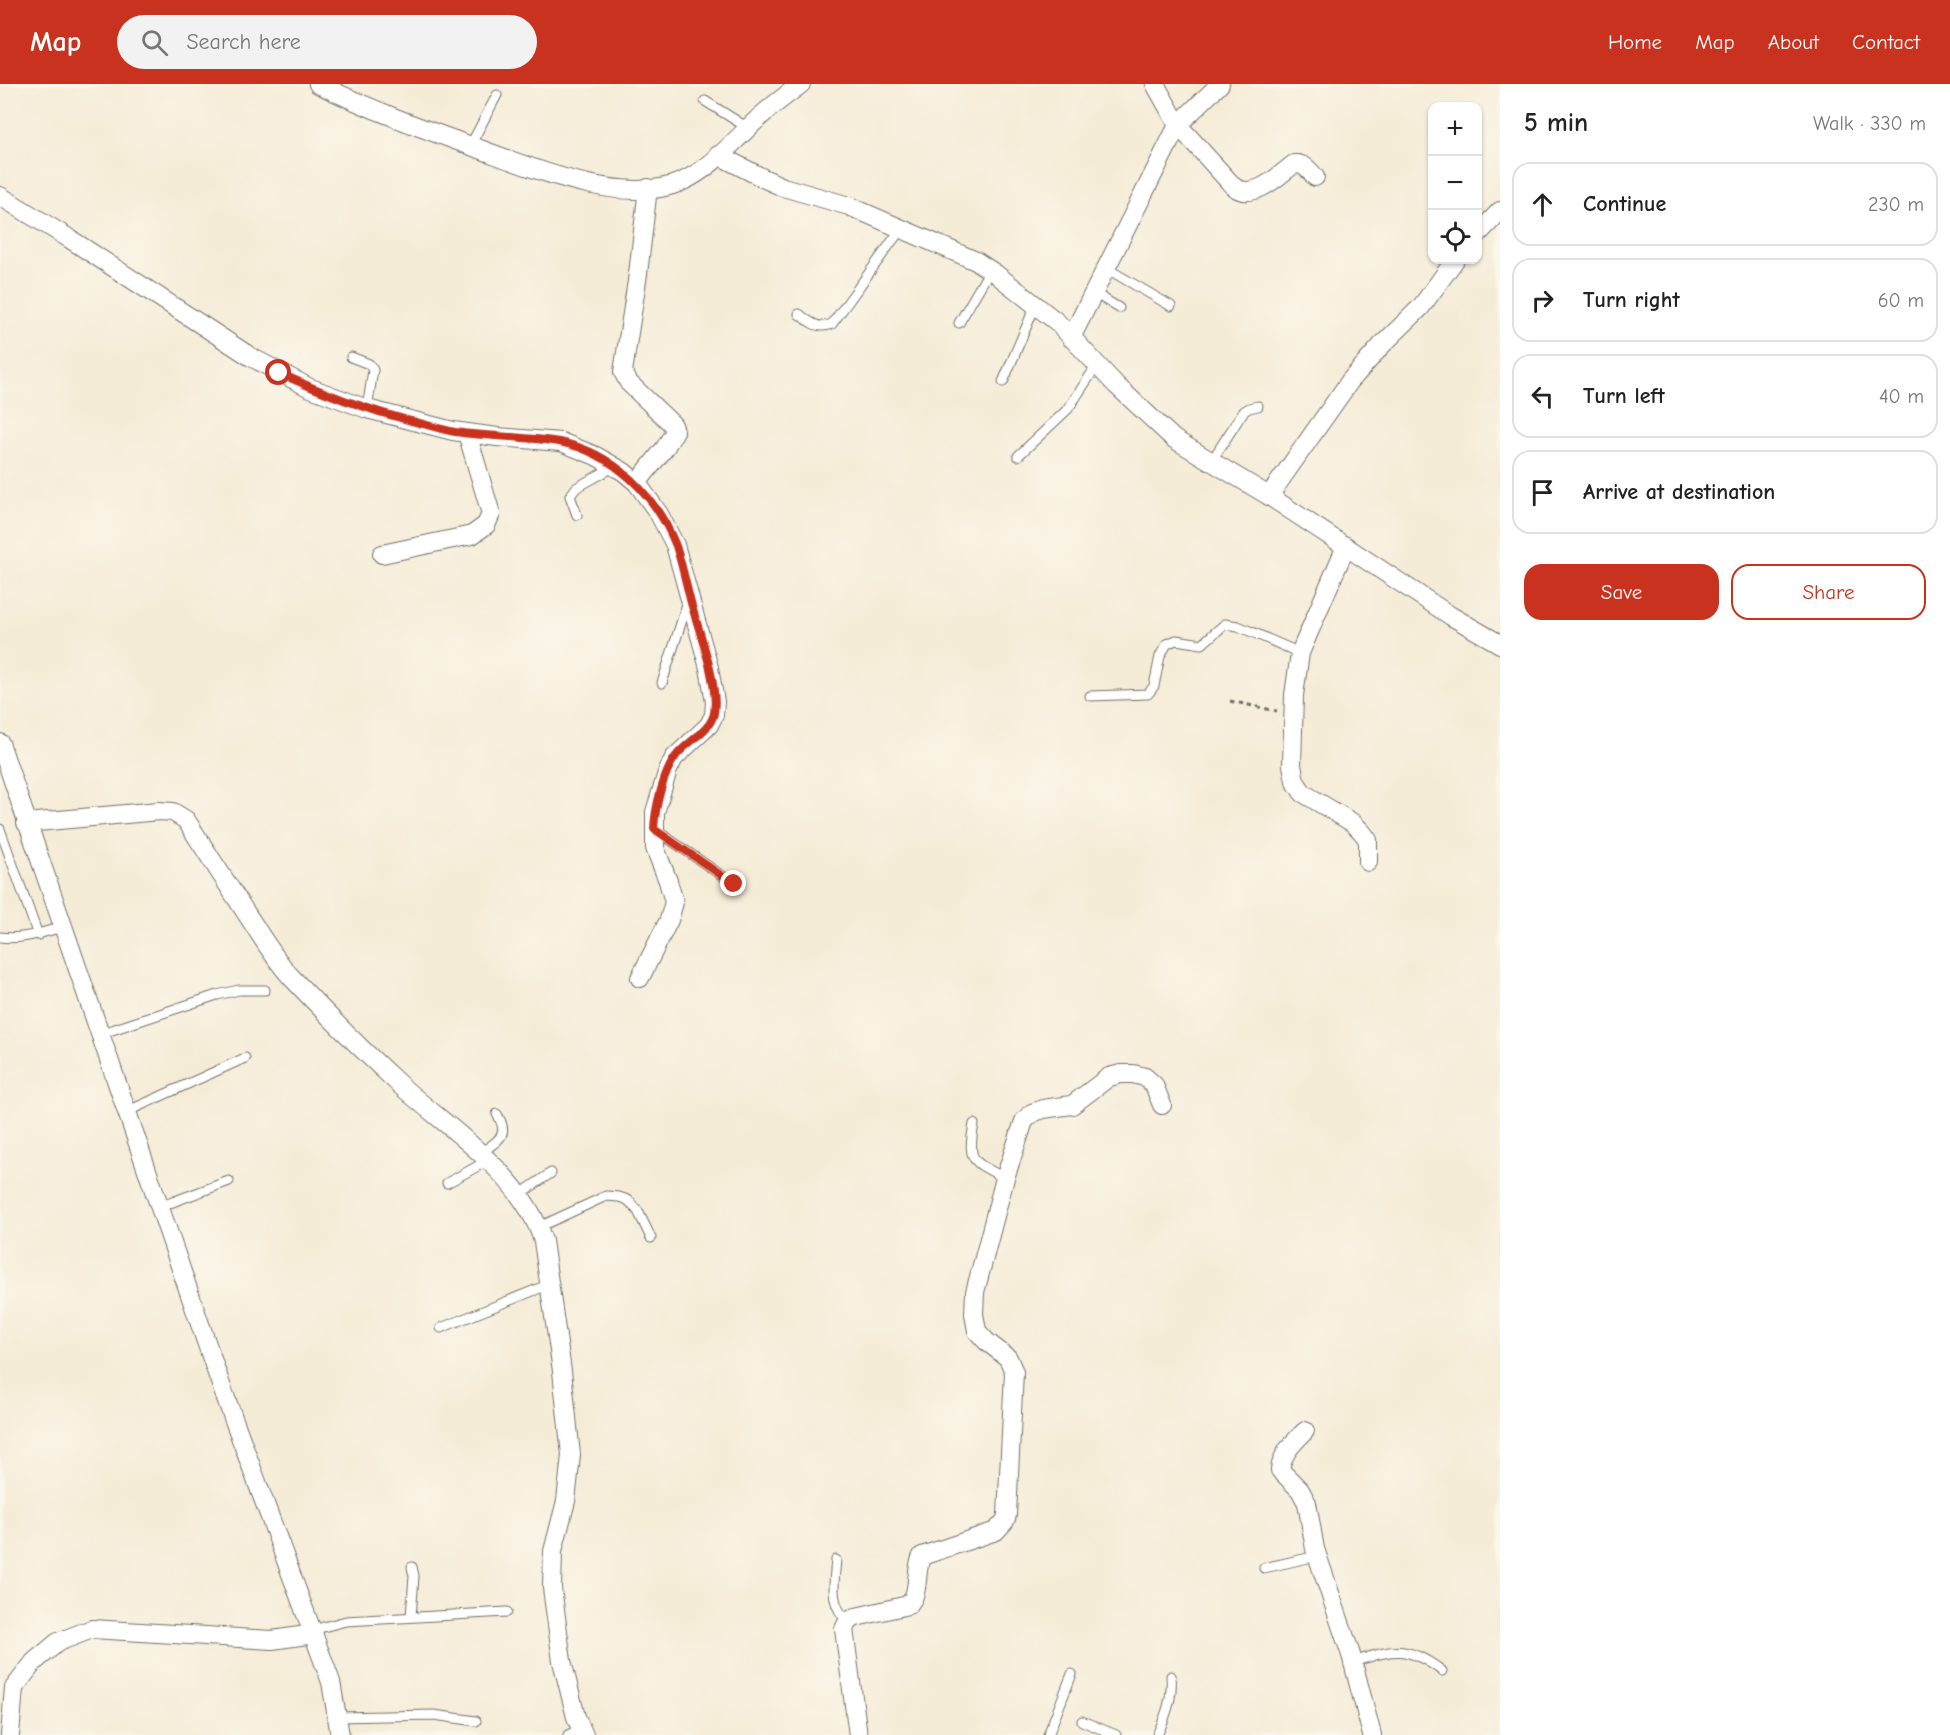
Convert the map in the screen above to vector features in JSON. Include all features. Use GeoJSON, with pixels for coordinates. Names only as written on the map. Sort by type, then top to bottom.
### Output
{"type":"FeatureCollection","features":[{"type":"Feature","properties":{"kind":"street"},"geometry":{"type":"LineString","coordinates":[[318,84],[337,88],[415,126],[548,173],[586,184],[632,190],[666,187],[682,182],[698,172],[801,84]]}},
{"type":"Feature","properties":{"kind":"street"},"geometry":{"type":"LineString","coordinates":[[1155,84],[1178,125],[1240,191],[1250,192],[1261,188],[1293,164],[1300,164],[1315,177]]}},
{"type":"Feature","properties":{"kind":"street"},"geometry":{"type":"LineString","coordinates":[[1071,338],[1178,125],[1220,84]]}},
{"type":"Feature","properties":{"kind":"street"},"geometry":{"type":"LineString","coordinates":[[718,155],[765,179],[849,206],[976,261],[1057,322],[1097,365],[1174,439],[1269,496],[1451,616],[1500,644]]}},
{"type":"Feature","properties":{"kind":"street"},"geometry":{"type":"LineString","coordinates":[[637,483],[665,448],[675,431],[673,424],[629,383],[623,372],[648,188]]}},
{"type":"Feature","properties":{"kind":"street"},"geometry":{"type":"LineString","coordinates":[[0,196],[251,357],[308,387],[367,409],[453,431],[561,442],[597,456],[637,483],[659,514],[675,545],[713,686],[714,715],[709,725],[674,758],[655,812],[655,848],[674,902],[669,920],[640,978]]}},
{"type":"Feature","properties":{"kind":"street"},"geometry":{"type":"LineString","coordinates":[[1482,230],[1500,211]]}},
{"type":"Feature","properties":{"kind":"street"},"geometry":{"type":"LineString","coordinates":[[1269,496],[1350,381],[1382,345],[1421,307],[1452,264]]}},
{"type":"Feature","properties":{"kind":"street"},"geometry":{"type":"LineString","coordinates":[[382,554],[472,535],[486,525],[491,514],[467,433]]}},
{"type":"Feature","properties":{"kind":"street"},"geometry":{"type":"LineString","coordinates":[[1346,546],[1300,653],[1294,695],[1293,765],[1295,781],[1303,793],[1362,832],[1368,840],[1368,862]]}},
{"type":"Feature","properties":{"kind":"street"},"geometry":{"type":"LineString","coordinates":[[0,743],[221,1385],[331,1682],[339,1726]]}},
{"type":"Feature","properties":{"kind":"street"},"geometry":{"type":"LineString","coordinates":[[26,823],[159,811],[180,815],[186,820],[273,954],[292,978],[400,1085],[484,1157],[519,1195],[539,1227],[550,1284],[571,1455],[566,1501],[551,1571],[562,1660],[577,1733]]}},
{"type":"Feature","properties":{"kind":"street"},"geometry":{"type":"LineString","coordinates":[[858,1735],[844,1629],[848,1621],[856,1617],[908,1605],[913,1599],[922,1557],[930,1552],[985,1536],[996,1531],[1005,1521],[1008,1508],[1014,1372],[1008,1358],[977,1331],[974,1314],[975,1292],[1005,1178],[1024,1121],[1032,1113],[1043,1109],[1072,1105],[1109,1077],[1121,1074],[1145,1077],[1158,1091],[1162,1105]]}},
{"type":"Feature","properties":{"kind":"street"},"geometry":{"type":"LineString","coordinates":[[1305,1431],[1281,1459],[1280,1470],[1300,1490],[1307,1503],[1311,1534],[1317,1556],[1353,1662],[1372,1735]]}},
{"type":"Feature","properties":{"kind":"street"},"geometry":{"type":"LineString","coordinates":[[10,1735],[14,1689],[34,1662],[58,1641],[72,1635],[92,1629],[272,1640],[313,1632]]}},
{"type":"Feature","properties":{"kind":"lane"},"geometry":{"type":"LineString","coordinates":[[470,146],[497,95]]}},
{"type":"Feature","properties":{"kind":"lane"},"geometry":{"type":"LineString","coordinates":[[705,101],[748,129]]}},
{"type":"Feature","properties":{"kind":"lane"},"geometry":{"type":"LineString","coordinates":[[799,314],[812,324],[824,327],[832,324],[901,229]]}},
{"type":"Feature","properties":{"kind":"lane"},"geometry":{"type":"LineString","coordinates":[[1106,268],[1170,306]]}},
{"type":"Feature","properties":{"kind":"lane"},"geometry":{"type":"LineString","coordinates":[[959,323],[990,270]]}},
{"type":"Feature","properties":{"kind":"lane"},"geometry":{"type":"LineString","coordinates":[[1094,293],[1119,308]]}},
{"type":"Feature","properties":{"kind":"lane"},"geometry":{"type":"LineString","coordinates":[[1003,382],[1036,304]]}},
{"type":"Feature","properties":{"kind":"lane"},"geometry":{"type":"LineString","coordinates":[[351,357],[369,364],[373,370],[367,409]]}},
{"type":"Feature","properties":{"kind":"lane"},"geometry":{"type":"LineString","coordinates":[[1018,456],[1068,409],[1097,365]]}},
{"type":"Feature","properties":{"kind":"lane"},"geometry":{"type":"LineString","coordinates":[[1211,462],[1243,412],[1258,406]]}},
{"type":"Feature","properties":{"kind":"lane"},"geometry":{"type":"LineString","coordinates":[[577,515],[570,496],[576,488],[615,466]]}},
{"type":"Feature","properties":{"kind":"lane"},"geometry":{"type":"LineString","coordinates":[[662,683],[689,595]]}},
{"type":"Feature","properties":{"kind":"lane"},"geometry":{"type":"LineString","coordinates":[[1090,696],[1148,694],[1154,686],[1160,656],[1167,644],[1176,640],[1202,644],[1225,624],[1238,626],[1300,653]]}},
{"type":"Feature","properties":{"kind":"lane"},"geometry":{"type":"LineString","coordinates":[[0,829],[38,935]]}},
{"type":"Feature","properties":{"kind":"lane"},"geometry":{"type":"LineString","coordinates":[[654,829],[734,884]]}},
{"type":"Feature","properties":{"kind":"lane"},"geometry":{"type":"LineString","coordinates":[[0,937],[38,935],[62,927]]}},
{"type":"Feature","properties":{"kind":"lane"},"geometry":{"type":"LineString","coordinates":[[100,1034],[217,995],[239,990],[265,990]]}},
{"type":"Feature","properties":{"kind":"lane"},"geometry":{"type":"LineString","coordinates":[[126,1112],[245,1058]]}},
{"type":"Feature","properties":{"kind":"lane"},"geometry":{"type":"LineString","coordinates":[[447,1183],[484,1157],[503,1132],[504,1126],[497,1114]]}},
{"type":"Feature","properties":{"kind":"lane"},"geometry":{"type":"LineString","coordinates":[[974,1124],[970,1149],[973,1158],[978,1165],[1005,1178]]}},
{"type":"Feature","properties":{"kind":"lane"},"geometry":{"type":"LineString","coordinates":[[519,1195],[551,1173]]}},
{"type":"Feature","properties":{"kind":"lane"},"geometry":{"type":"LineString","coordinates":[[159,1207],[230,1181]]}},
{"type":"Feature","properties":{"kind":"lane"},"geometry":{"type":"LineString","coordinates":[[539,1227],[606,1196],[619,1197],[628,1200],[638,1211],[651,1238]]}},
{"type":"Feature","properties":{"kind":"lane"},"geometry":{"type":"LineString","coordinates":[[441,1328],[550,1284]]}},
{"type":"Feature","properties":{"kind":"lane"},"geometry":{"type":"LineString","coordinates":[[1264,1568],[1317,1556]]}},
{"type":"Feature","properties":{"kind":"lane"},"geometry":{"type":"LineString","coordinates":[[836,1560],[834,1599],[841,1615],[848,1621]]}},
{"type":"Feature","properties":{"kind":"lane"},"geometry":{"type":"LineString","coordinates":[[411,1617],[414,1576],[412,1567]]}},
{"type":"Feature","properties":{"kind":"lane"},"geometry":{"type":"LineString","coordinates":[[313,1632],[335,1623],[507,1612]]}},
{"type":"Feature","properties":{"kind":"lane"},"geometry":{"type":"LineString","coordinates":[[1353,1662],[1384,1652],[1399,1650],[1422,1657],[1442,1671]]}},
{"type":"Feature","properties":{"kind":"lane"},"geometry":{"type":"LineString","coordinates":[[1048,1735],[1072,1674]]}},
{"type":"Feature","properties":{"kind":"lane"},"geometry":{"type":"LineString","coordinates":[[1157,1735],[1166,1717],[1172,1687],[1171,1676]]}},
{"type":"Feature","properties":{"kind":"lane"},"geometry":{"type":"LineString","coordinates":[[339,1726],[435,1715],[476,1720]]}},
{"type":"Feature","properties":{"kind":"lane"},"geometry":{"type":"LineString","coordinates":[[1082,1721],[1116,1735]]}},
{"type":"Feature","properties":{"kind":"path"},"geometry":{"type":"LineString","coordinates":[[1230,701],[1293,715]]}},
{"type":"Feature","properties":{"kind":"route"},"geometry":{"type":"LineString","coordinates":[[279,373],[345,402],[453,431],[561,442],[597,456],[624,472],[637,483],[659,514],[675,545],[709,668],[715,702],[714,715],[709,725],[683,748],[674,758],[668,770],[655,812],[654,829],[734,884]]}}]}
